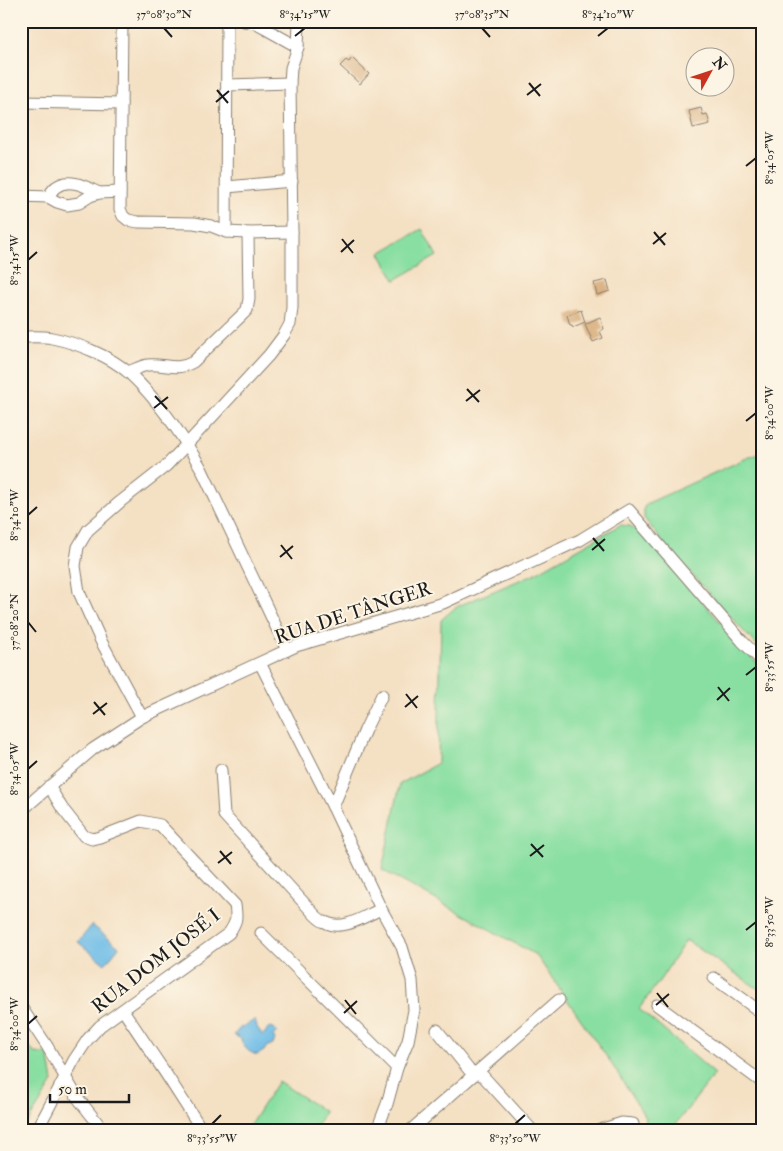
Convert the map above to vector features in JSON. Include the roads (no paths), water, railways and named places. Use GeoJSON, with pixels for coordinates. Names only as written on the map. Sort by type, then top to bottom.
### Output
{"type":"FeatureCollection","features":[{"type":"Feature","properties":{"kind":"street"},"geometry":{"type":"LineString","coordinates":[[122,21],[120,210],[123,216],[128,220],[138,222],[194,223],[211,226],[226,232],[292,232]]}},
{"type":"Feature","properties":{"kind":"street"},"geometry":{"type":"LineString","coordinates":[[226,232],[227,21]]}},
{"type":"Feature","properties":{"kind":"street"},"geometry":{"type":"LineString","coordinates":[[244,21],[255,23],[298,47]]}},
{"type":"Feature","properties":{"kind":"street"},"geometry":{"type":"LineString","coordinates":[[142,716],[101,641],[79,592],[75,566],[78,547],[88,530],[166,466],[187,444],[269,355],[290,324],[292,308],[292,181],[290,83],[291,68],[298,47],[299,21]]}},
{"type":"Feature","properties":{"kind":"street"},"geometry":{"type":"LineString","coordinates":[[227,85],[290,83]]}},
{"type":"Feature","properties":{"kind":"street"},"geometry":{"type":"LineString","coordinates":[[21,102],[121,104]]}},
{"type":"Feature","properties":{"kind":"street"},"geometry":{"type":"LineString","coordinates":[[227,187],[292,181]]}},
{"type":"Feature","properties":{"kind":"street"},"geometry":{"type":"LineString","coordinates":[[48,197],[56,187],[77,183],[99,193]]}},
{"type":"Feature","properties":{"kind":"street"},"geometry":{"type":"LineString","coordinates":[[21,196],[48,197],[67,205],[79,203],[99,193],[120,192]]}},
{"type":"Feature","properties":{"kind":"street"},"geometry":{"type":"LineString","coordinates":[[128,372],[147,365],[179,368],[186,366],[247,310],[249,300],[248,233]]}},
{"type":"Feature","properties":{"kind":"street"},"geometry":{"type":"LineString","coordinates":[[21,337],[50,338],[77,344],[104,356],[128,372],[153,399],[172,422],[201,468],[287,650]]}},
{"type":"Feature","properties":{"kind":"street","name":"RUA DE TÂNGER"},"geometry":{"type":"LineString","coordinates":[[21,810],[93,749],[142,716],[296,646],[443,602],[580,540],[629,510],[742,641],[762,661]]}},
{"type":"Feature","properties":{"kind":"street"},"geometry":{"type":"LineString","coordinates":[[260,662],[333,807],[381,909],[402,947],[412,980],[414,1010],[408,1041],[397,1068],[379,1128]]}},
{"type":"Feature","properties":{"kind":"street"},"geometry":{"type":"LineString","coordinates":[[333,807],[365,730],[382,695]]}},
{"type":"Feature","properties":{"kind":"street"},"geometry":{"type":"LineString","coordinates":[[221,770],[224,815],[315,915],[325,922],[336,926],[346,925],[381,909]]}},
{"type":"Feature","properties":{"kind":"street","name":"RUA DOM JOSÉ I"},"geometry":{"type":"LineString","coordinates":[[38,1130],[65,1076],[88,1039],[100,1026],[229,932],[236,923],[237,916],[235,904],[160,825],[151,822],[140,822],[92,839],[84,836],[62,808],[49,786]]}},
{"type":"Feature","properties":{"kind":"street"},"geometry":{"type":"LineString","coordinates":[[261,933],[397,1068]]}},
{"type":"Feature","properties":{"kind":"street"},"geometry":{"type":"LineString","coordinates":[[714,978],[762,1013]]}},
{"type":"Feature","properties":{"kind":"street"},"geometry":{"type":"LineString","coordinates":[[411,1130],[559,1000]]}},
{"type":"Feature","properties":{"kind":"street"},"geometry":{"type":"LineString","coordinates":[[657,1004],[762,1082]]}},
{"type":"Feature","properties":{"kind":"street"},"geometry":{"type":"LineString","coordinates":[[21,1007],[77,1096],[104,1130]]}},
{"type":"Feature","properties":{"kind":"street"},"geometry":{"type":"LineString","coordinates":[[123,1010],[202,1130]]}},
{"type":"Feature","properties":{"kind":"street"},"geometry":{"type":"LineString","coordinates":[[436,1030],[469,1070],[483,1076],[532,1130]]}},
{"type":"Feature","properties":{"kind":"street"},"geometry":{"type":"LineString","coordinates":[[600,1130],[622,1123],[633,1124]]}},
{"type":"Feature","properties":{"kind":"water"},"geometry":{"type":"Polygon","coordinates":[[[92,925],[119,947],[105,964],[78,942],[92,925]]]}},
{"type":"Feature","properties":{"kind":"water"},"geometry":{"type":"Polygon","coordinates":[[[255,1020],[262,1035],[269,1027],[274,1028],[277,1032],[273,1036],[275,1039],[273,1045],[267,1046],[264,1051],[257,1055],[247,1049],[241,1039],[234,1035],[240,1028],[255,1020]]]}}]}
